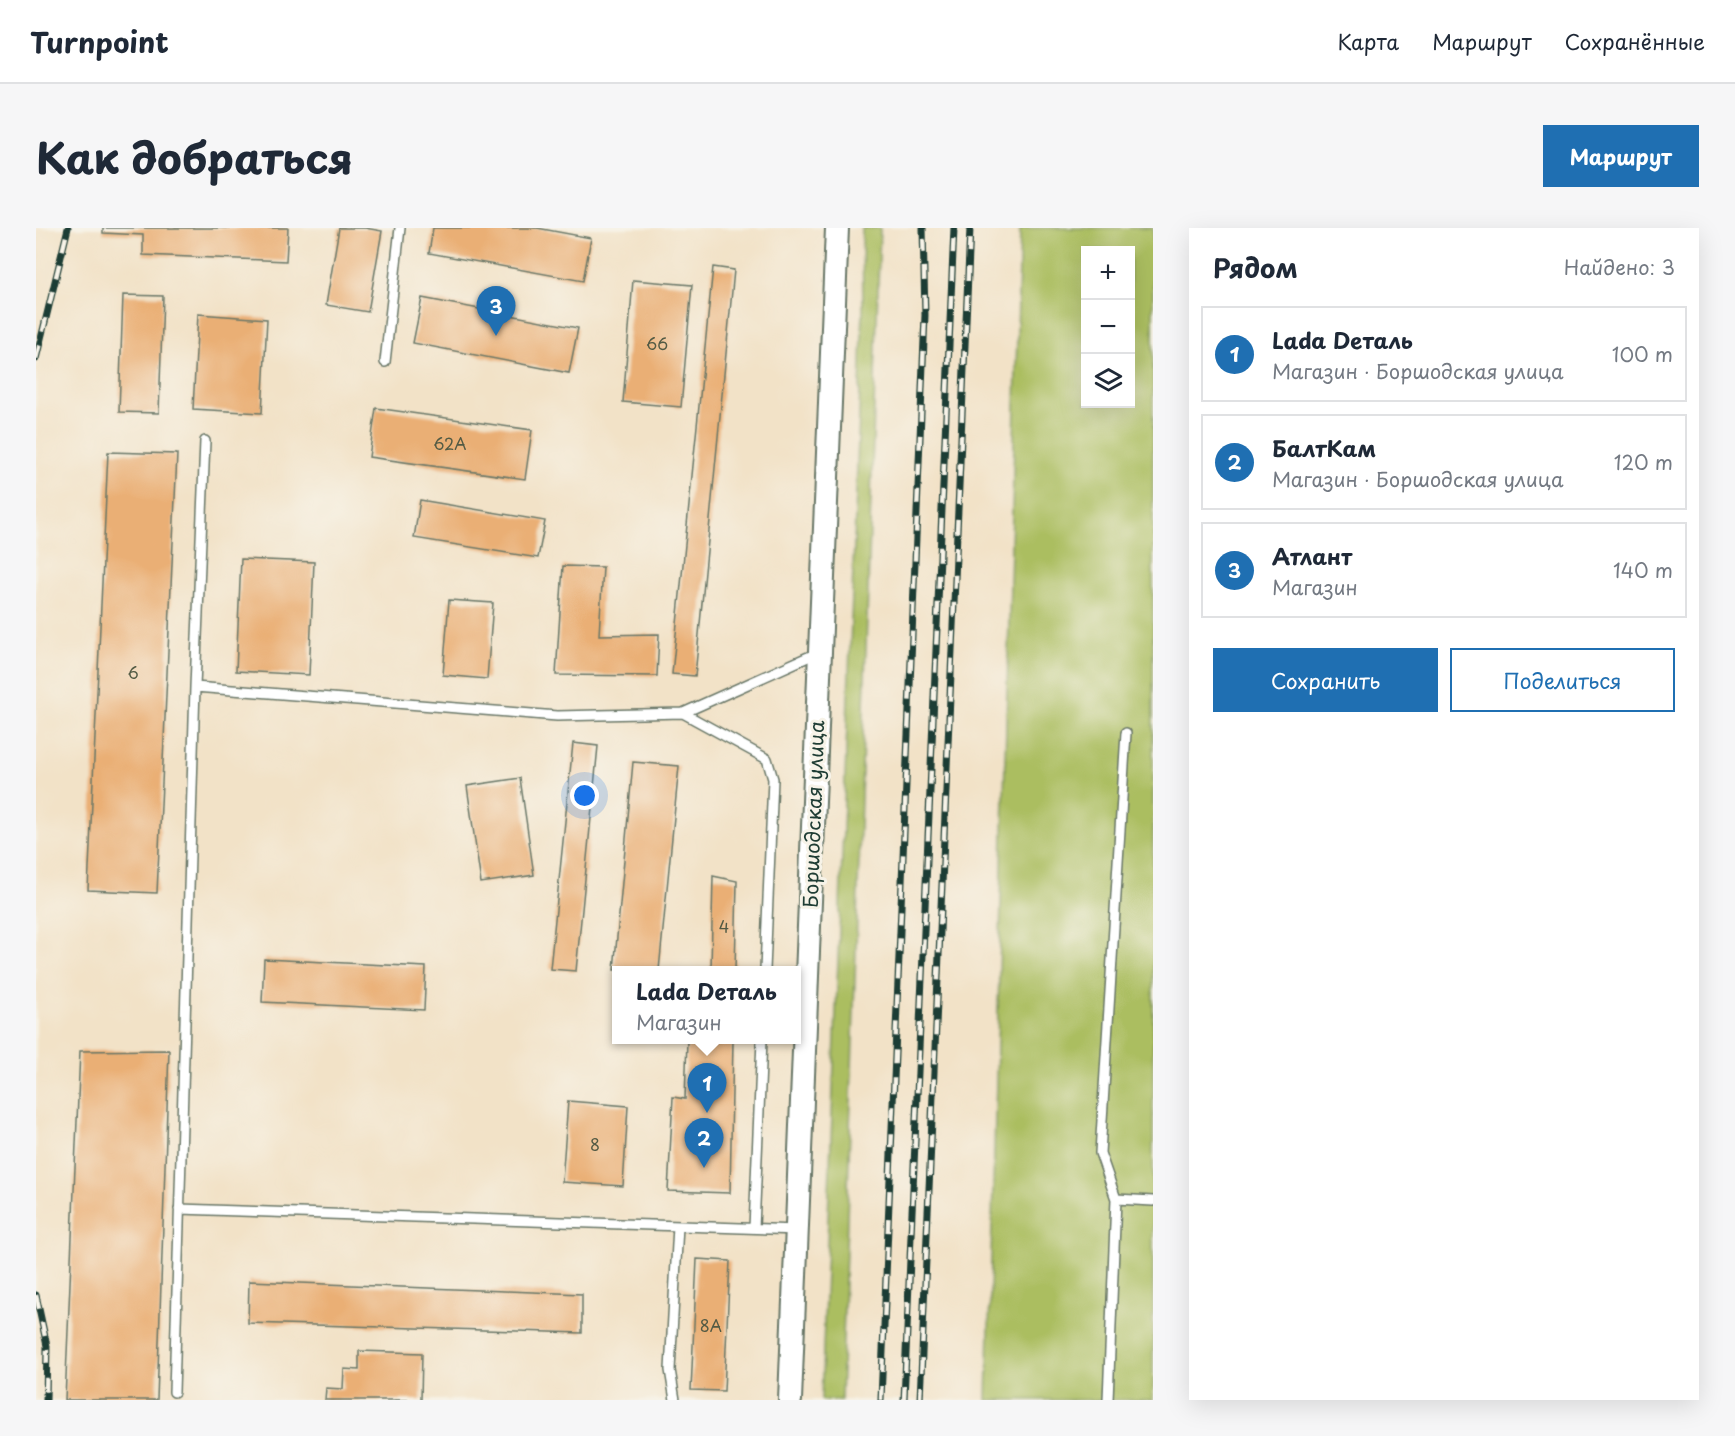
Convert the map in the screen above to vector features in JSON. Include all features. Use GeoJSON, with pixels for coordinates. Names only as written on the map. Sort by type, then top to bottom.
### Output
{"type":"FeatureCollection","features":[{"type":"Feature","properties":{"kind":"street","name":"Боршодская улица"},"geometry":{"type":"LineString","coordinates":[[790,1400],[837,228]]}},
{"type":"Feature","properties":{"kind":"lane"},"geometry":{"type":"LineString","coordinates":[[385,362],[399,228]]}},
{"type":"Feature","properties":{"kind":"lane"},"geometry":{"type":"LineString","coordinates":[[174,1392],[195,687],[205,441]]}},
{"type":"Feature","properties":{"kind":"lane"},"geometry":{"type":"LineString","coordinates":[[195,687],[557,716],[683,713],[820,652]]}},
{"type":"Feature","properties":{"kind":"lane"},"geometry":{"type":"LineString","coordinates":[[683,713],[767,759],[773,779],[765,966]]}},
{"type":"Feature","properties":{"kind":"lane"},"geometry":{"type":"LineString","coordinates":[[1108,1400],[1116,1199],[1100,1154],[1126,732]]}},
{"type":"Feature","properties":{"kind":"lane"},"geometry":{"type":"LineString","coordinates":[[754,1228],[762,1044]]}},
{"type":"Feature","properties":{"kind":"lane"},"geometry":{"type":"LineString","coordinates":[[1116,1199],[1153,1201]]}},
{"type":"Feature","properties":{"kind":"lane"},"geometry":{"type":"LineString","coordinates":[[179,1209],[796,1230]]}},
{"type":"Feature","properties":{"kind":"lane"},"geometry":{"type":"LineString","coordinates":[[675,1400],[670,1370],[678,1226]]}},
{"type":"Feature","properties":{"kind":"green space"},"geometry":{"type":"Polygon","coordinates":[[[862,228],[880,228],[841,1400],[821,1400],[863,310],[862,228]]]}},
{"type":"Feature","properties":{"kind":"green space"},"geometry":{"type":"Polygon","coordinates":[[[1020,228],[1153,228],[1153,1400],[987,1400],[1020,228]]]}},
{"type":"Feature","properties":{"kind":"building"},"geometry":{"type":"Polygon","coordinates":[[[103,228],[288,228],[286,261],[143,255],[143,235],[103,233],[103,228]]]}},
{"type":"Feature","properties":{"kind":"building"},"geometry":{"type":"Polygon","coordinates":[[[339,228],[365,228],[382,231],[368,312],[326,305],[339,228]]]}},
{"type":"Feature","properties":{"kind":"building"},"geometry":{"type":"Polygon","coordinates":[[[433,228],[537,228],[591,238],[583,281],[429,253],[433,228]]]}},
{"type":"Feature","properties":{"kind":"building"},"geometry":{"type":"Polygon","coordinates":[[[713,267],[734,270],[695,676],[672,674],[713,267]]]}},
{"type":"Feature","properties":{"kind":"building"},"geometry":{"type":"Polygon","coordinates":[[[633,280],[692,285],[681,407],[623,402],[633,280]]]}},
{"type":"Feature","properties":{"kind":"building"},"geometry":{"type":"Polygon","coordinates":[[[123,295],[163,296],[159,413],[119,412],[123,295]]]}},
{"type":"Feature","properties":{"kind":"building"},"geometry":{"type":"Polygon","coordinates":[[[422,298],[578,328],[569,373],[413,343],[422,298]]]}},
{"type":"Feature","properties":{"kind":"building"},"geometry":{"type":"Polygon","coordinates":[[[198,314],[267,319],[262,413],[193,409],[198,314]]]}},
{"type":"Feature","properties":{"kind":"building"},"geometry":{"type":"Polygon","coordinates":[[[376,408],[532,430],[525,479],[369,457],[376,408]]]}},
{"type":"Feature","properties":{"kind":"building"},"geometry":{"type":"Polygon","coordinates":[[[108,452],[177,454],[157,893],[88,890],[108,452]]]}},
{"type":"Feature","properties":{"kind":"building"},"geometry":{"type":"Polygon","coordinates":[[[420,500],[545,521],[538,558],[414,538],[420,500]]]}},
{"type":"Feature","properties":{"kind":"building"},"geometry":{"type":"Polygon","coordinates":[[[241,559],[314,562],[309,675],[236,671],[241,559]]]}},
{"type":"Feature","properties":{"kind":"building"},"geometry":{"type":"Polygon","coordinates":[[[563,566],[603,567],[599,635],[659,634],[657,676],[556,675],[563,566]]]}},
{"type":"Feature","properties":{"kind":"building"},"geometry":{"type":"Polygon","coordinates":[[[449,600],[493,603],[487,679],[443,675],[449,600]]]}},
{"type":"Feature","properties":{"kind":"building"},"geometry":{"type":"Polygon","coordinates":[[[573,743],[598,746],[576,971],[550,969],[573,743]]]}},
{"type":"Feature","properties":{"kind":"building"},"geometry":{"type":"Polygon","coordinates":[[[633,762],[679,766],[659,966],[614,966],[633,762]]]}},
{"type":"Feature","properties":{"kind":"building"},"geometry":{"type":"Polygon","coordinates":[[[520,778],[534,875],[481,883],[467,786],[520,778]]]}},
{"type":"Feature","properties":{"kind":"building"},"geometry":{"type":"Polygon","coordinates":[[[713,876],[737,881],[735,966],[711,966],[713,876]]]}},
{"type":"Feature","properties":{"kind":"building"},"geometry":{"type":"Polygon","coordinates":[[[264,959],[426,967],[424,1010],[262,1002],[264,959]]]}},
{"type":"Feature","properties":{"kind":"building"},"geometry":{"type":"Polygon","coordinates":[[[687,1044],[733,1044],[730,1193],[668,1191],[673,1097],[685,1099],[687,1044]]]}},
{"type":"Feature","properties":{"kind":"building"},"geometry":{"type":"Polygon","coordinates":[[[169,1050],[157,1400],[65,1400],[80,1051],[169,1050]]]}},
{"type":"Feature","properties":{"kind":"building"},"geometry":{"type":"Polygon","coordinates":[[[568,1101],[628,1106],[623,1186],[562,1182],[568,1101]]]}},
{"type":"Feature","properties":{"kind":"building"},"geometry":{"type":"Polygon","coordinates":[[[697,1259],[730,1261],[724,1391],[691,1390],[697,1259]]]}},
{"type":"Feature","properties":{"kind":"building"},"geometry":{"type":"Polygon","coordinates":[[[249,1281],[582,1294],[582,1333],[248,1323],[249,1281]]]}},
{"type":"Feature","properties":{"kind":"building"},"geometry":{"type":"Polygon","coordinates":[[[359,1351],[422,1353],[421,1400],[325,1400],[326,1388],[343,1389],[344,1369],[359,1370],[359,1351]]]}},
{"type":"Feature","properties":{"kind":"railway"},"geometry":{"type":"LineString","coordinates":[[36,359],[68,228]]}},
{"type":"Feature","properties":{"kind":"railway"},"geometry":{"type":"LineString","coordinates":[[881,1400],[925,315],[923,228]]}},
{"type":"Feature","properties":{"kind":"railway"},"geometry":{"type":"LineString","coordinates":[[904,1400],[954,228]]}},
{"type":"Feature","properties":{"kind":"railway"},"geometry":{"type":"LineString","coordinates":[[920,1400],[970,228]]}},
{"type":"Feature","properties":{"kind":"railway"},"geometry":{"type":"LineString","coordinates":[[36,1295],[47,1346],[46,1400]]}},
{"type":"Feature","properties":{"kind":"place","name":"Атлант"},"geometry":{"type":"Point","coordinates":[496,336]}},
{"type":"Feature","properties":{"kind":"place","name":"Lada Dеталь"},"geometry":{"type":"Point","coordinates":[707,1113]}},
{"type":"Feature","properties":{"kind":"place","name":"БалтКам"},"geometry":{"type":"Point","coordinates":[704,1168]}}]}
